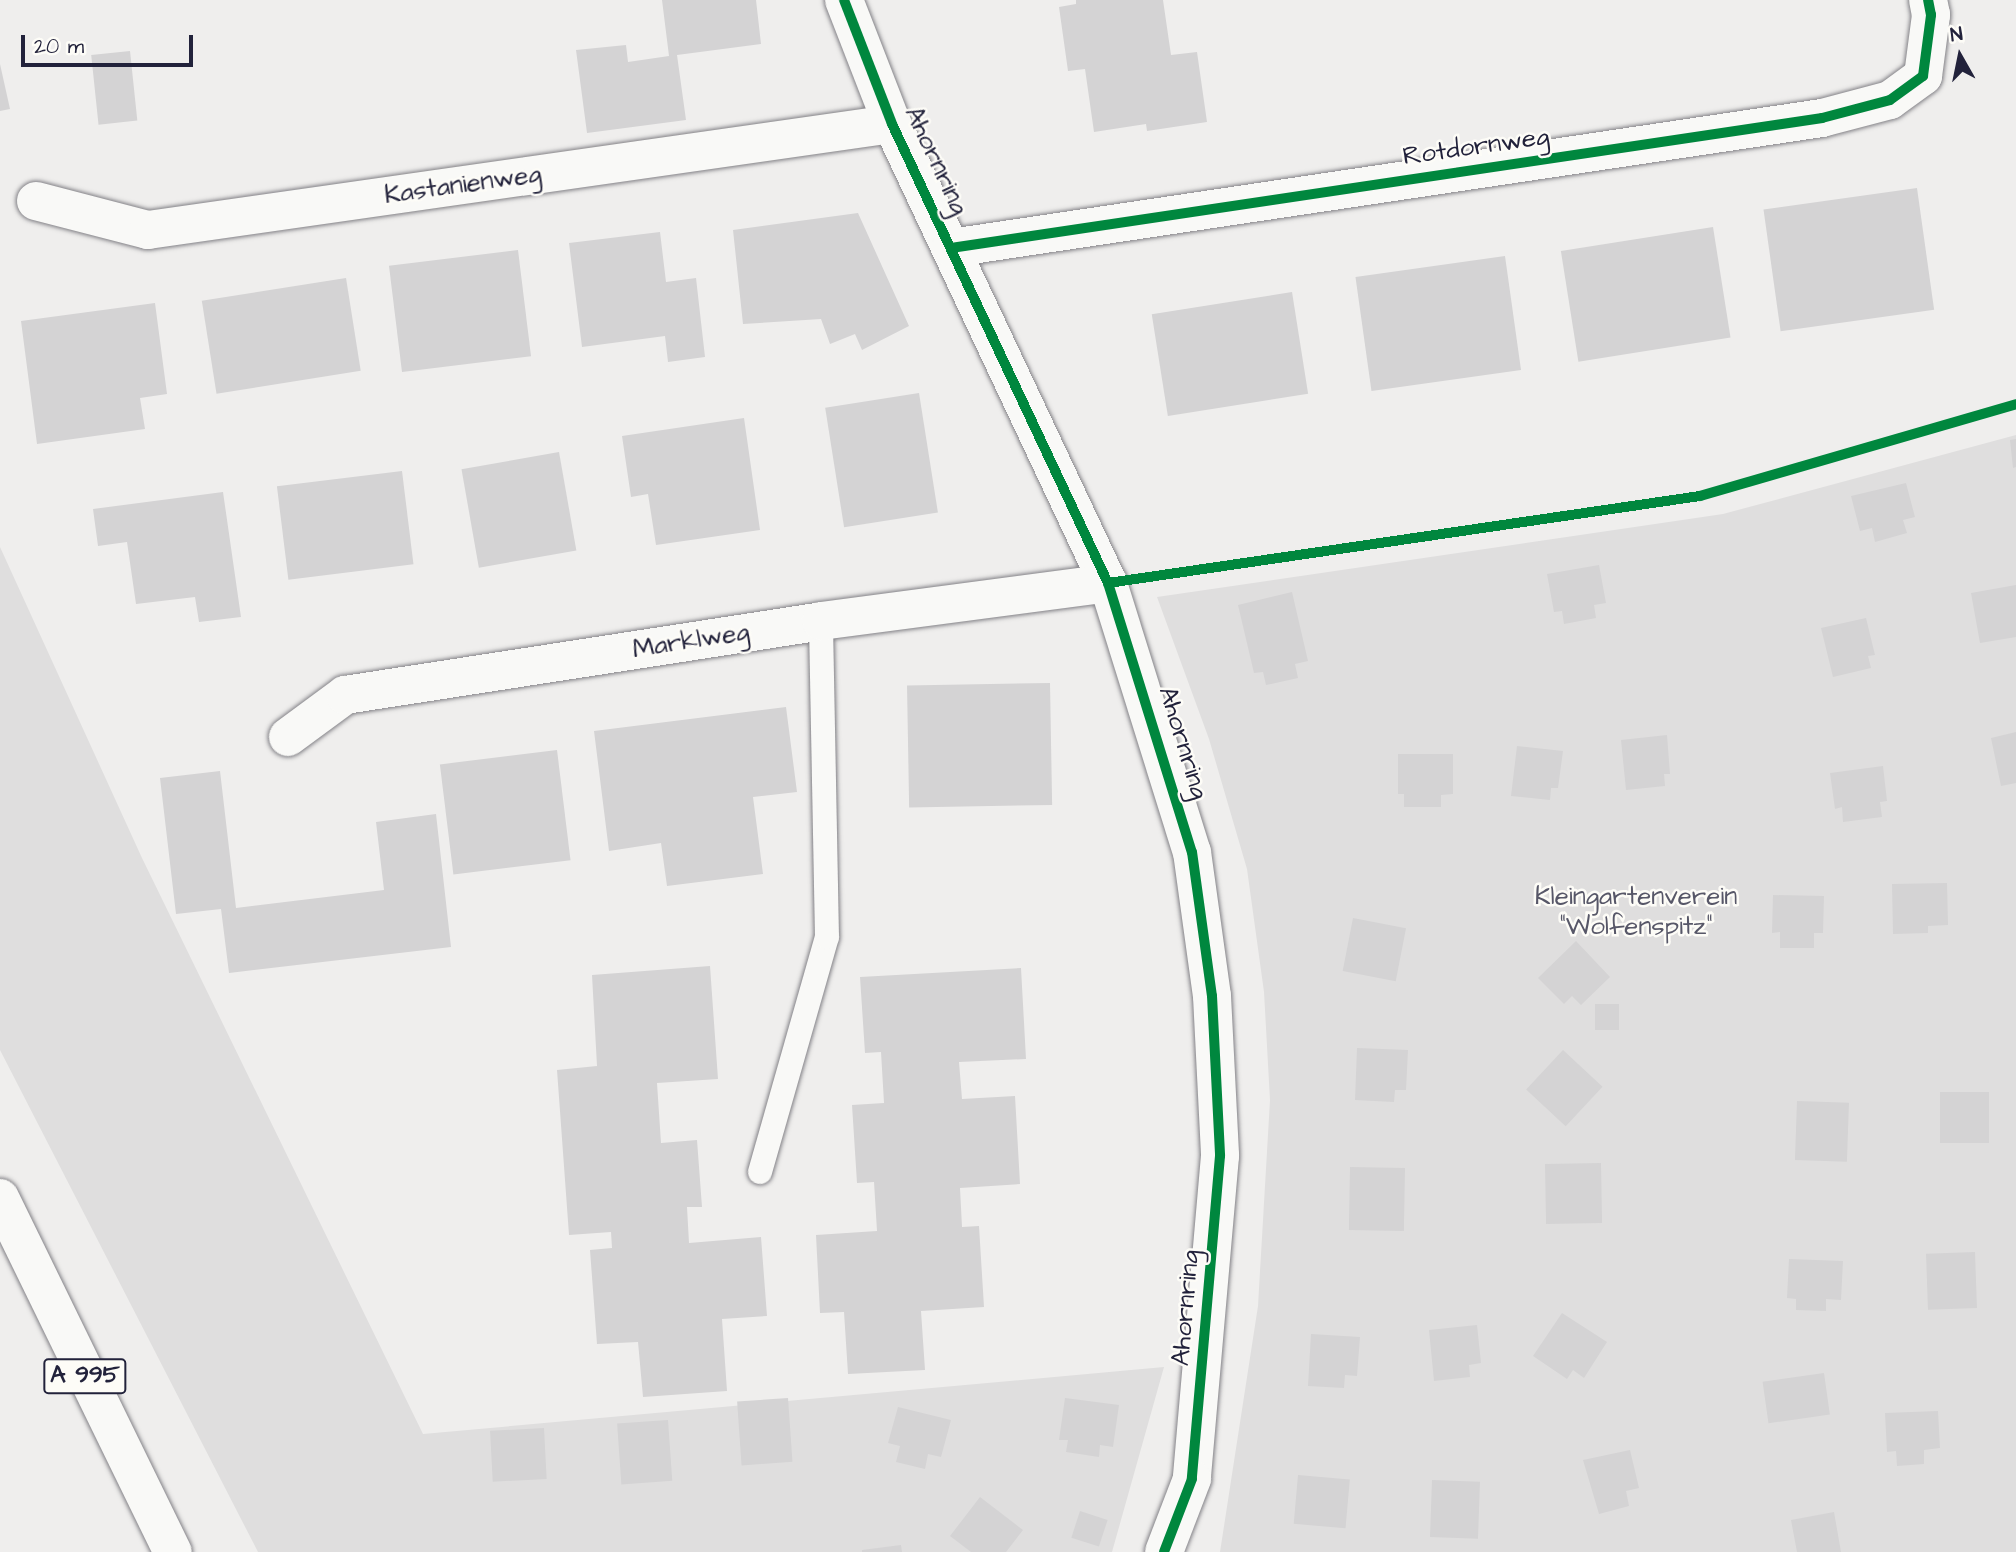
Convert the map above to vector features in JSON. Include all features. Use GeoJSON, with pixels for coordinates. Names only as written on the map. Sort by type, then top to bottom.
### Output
{"type":"FeatureCollection","features":[{"type":"Feature","properties":{"kind":"main road","name":"Ahornring"},"geometry":{"type":"LineString","coordinates":[[844,0],[892,124],[1108,583],[1192,852],[1212,996],[1220,1156],[1212,1296],[1192,1479],[1164,1552]]}},
{"type":"Feature","properties":{"kind":"main road","name":"Rotdornweg"},"geometry":{"type":"LineString","coordinates":[[951,248],[1822,118],[1890,100],[1923,76],[1931,15],[1928,0]]}},
{"type":"Feature","properties":{"kind":"main road","name":"Kastanienweg"},"geometry":{"type":"LineString","coordinates":[[36,201],[148,230],[892,124]]}},
{"type":"Feature","properties":{"kind":"main road","name":"Marklweg"},"geometry":{"type":"LineString","coordinates":[[288,737],[345,695],[821,621],[1108,583]]}},
{"type":"Feature","properties":{"kind":"main road","name":"A 995"},"geometry":{"type":"LineString","coordinates":[[0,1198],[173,1552]]}},
{"type":"Feature","properties":{"kind":"lane"},"geometry":{"type":"LineString","coordinates":[[760,1172],[827,937],[821,621]]}},
{"type":"Feature","properties":{"kind":"green space","name":"Kleingartenverein \"Wolfenspitz\""},"geometry":{"type":"Polygon","coordinates":[[[2016,435],[2016,1552],[1220,1552],[1258,1306],[1270,1100],[1264,992],[1247,869],[1209,739],[1157,597],[1723,514],[2016,435]]]}},
{"type":"Feature","properties":{"kind":"green space"},"geometry":{"type":"Polygon","coordinates":[[[0,547],[142,858],[423,1434],[1164,1367],[1112,1552],[258,1552],[0,1050],[0,547]]]}},
{"type":"Feature","properties":{"kind":"building"},"geometry":{"type":"Polygon","coordinates":[[[662,0],[756,0],[761,44],[677,55],[686,120],[587,133],[576,50],[626,45],[628,62],[669,56],[662,0]]]}},
{"type":"Feature","properties":{"kind":"building"},"geometry":{"type":"Polygon","coordinates":[[[1076,0],[1163,0],[1171,55],[1197,52],[1207,122],[1147,131],[1146,124],[1094,132],[1085,69],[1068,71],[1059,7],[1076,4],[1076,0]]]}},
{"type":"Feature","properties":{"kind":"building"},"geometry":{"type":"Polygon","coordinates":[[[130,51],[137,121],[99,125],[91,55],[130,51]]]}},
{"type":"Feature","properties":{"kind":"building"},"geometry":{"type":"Polygon","coordinates":[[[0,64],[10,109],[0,111],[0,64]]]}},
{"type":"Feature","properties":{"kind":"building"},"geometry":{"type":"Polygon","coordinates":[[[1917,188],[1934,310],[1781,331],[1764,210],[1917,188]]]}},
{"type":"Feature","properties":{"kind":"building"},"geometry":{"type":"Polygon","coordinates":[[[858,213],[909,326],[862,350],[855,334],[830,344],[821,319],[743,324],[733,230],[858,213]]]}},
{"type":"Feature","properties":{"kind":"building"},"geometry":{"type":"Polygon","coordinates":[[[1713,227],[1731,338],[1578,362],[1561,251],[1713,227]]]}},
{"type":"Feature","properties":{"kind":"building"},"geometry":{"type":"Polygon","coordinates":[[[660,232],[666,282],[696,278],[705,357],[668,362],[665,336],[582,347],[569,243],[660,232]]]}},
{"type":"Feature","properties":{"kind":"building"},"geometry":{"type":"Polygon","coordinates":[[[518,250],[531,356],[402,372],[389,266],[518,250]]]}},
{"type":"Feature","properties":{"kind":"building"},"geometry":{"type":"Polygon","coordinates":[[[1505,256],[1521,370],[1371,391],[1355,277],[1505,256]]]}},
{"type":"Feature","properties":{"kind":"building"},"geometry":{"type":"Polygon","coordinates":[[[346,278],[361,371],[217,394],[202,301],[346,278]]]}},
{"type":"Feature","properties":{"kind":"building"},"geometry":{"type":"Polygon","coordinates":[[[1292,292],[1308,394],[1168,416],[1152,314],[1292,292]]]}},
{"type":"Feature","properties":{"kind":"building"},"geometry":{"type":"Polygon","coordinates":[[[155,303],[167,394],[140,398],[145,429],[37,444],[21,321],[155,303]]]}},
{"type":"Feature","properties":{"kind":"building"},"geometry":{"type":"Polygon","coordinates":[[[919,393],[938,513],[844,527],[825,408],[919,393]]]}},
{"type":"Feature","properties":{"kind":"building"},"geometry":{"type":"Polygon","coordinates":[[[744,418],[760,530],[656,545],[648,494],[631,497],[622,436],[744,418]]]}},
{"type":"Feature","properties":{"kind":"building"},"geometry":{"type":"Polygon","coordinates":[[[2016,439],[2016,467],[2013,468],[2010,440],[2016,439]]]}},
{"type":"Feature","properties":{"kind":"building"},"geometry":{"type":"Polygon","coordinates":[[[559,452],[576,550],[479,568],[462,469],[559,452]]]}},
{"type":"Feature","properties":{"kind":"building"},"geometry":{"type":"Polygon","coordinates":[[[402,471],[413,564],[288,580],[277,486],[402,471]]]}},
{"type":"Feature","properties":{"kind":"building"},"geometry":{"type":"Polygon","coordinates":[[[1906,483],[1915,517],[1903,520],[1907,533],[1875,542],[1872,528],[1860,531],[1851,496],[1906,483]]]}},
{"type":"Feature","properties":{"kind":"building"},"geometry":{"type":"Polygon","coordinates":[[[223,492],[241,617],[199,622],[195,597],[136,604],[127,542],[98,546],[93,509],[223,492]]]}},
{"type":"Feature","properties":{"kind":"building"},"geometry":{"type":"Polygon","coordinates":[[[1599,565],[1606,603],[1594,605],[1596,618],[1564,624],[1562,611],[1554,612],[1547,574],[1599,565]]]}},
{"type":"Feature","properties":{"kind":"building"},"geometry":{"type":"Polygon","coordinates":[[[2016,585],[2016,637],[1980,643],[1971,593],[2016,585]]]}},
{"type":"Feature","properties":{"kind":"building"},"geometry":{"type":"Polygon","coordinates":[[[1292,592],[1308,661],[1295,664],[1298,678],[1266,685],[1263,672],[1254,673],[1238,605],[1292,592]]]}},
{"type":"Feature","properties":{"kind":"building"},"geometry":{"type":"Polygon","coordinates":[[[1866,618],[1875,655],[1868,656],[1871,668],[1833,677],[1821,628],[1866,618]]]}},
{"type":"Feature","properties":{"kind":"building"},"geometry":{"type":"Polygon","coordinates":[[[1050,683],[1052,805],[909,807],[907,685],[1050,683]]]}},
{"type":"Feature","properties":{"kind":"building"},"geometry":{"type":"Polygon","coordinates":[[[786,707],[797,792],[753,797],[763,874],[667,886],[661,843],[609,851],[594,731],[786,707]]]}},
{"type":"Feature","properties":{"kind":"building"},"geometry":{"type":"Polygon","coordinates":[[[2016,732],[2016,783],[2001,786],[1991,738],[2016,732]]]}},
{"type":"Feature","properties":{"kind":"building"},"geometry":{"type":"Polygon","coordinates":[[[1667,735],[1670,774],[1664,774],[1665,786],[1626,790],[1621,740],[1667,735]]]}},
{"type":"Feature","properties":{"kind":"building"},"geometry":{"type":"Polygon","coordinates":[[[1517,746],[1563,751],[1558,788],[1551,788],[1550,800],[1511,796],[1517,746]]]}},
{"type":"Feature","properties":{"kind":"building"},"geometry":{"type":"Polygon","coordinates":[[[557,750],[571,860],[453,875],[440,764],[557,750]]]}},
{"type":"Feature","properties":{"kind":"building"},"geometry":{"type":"Polygon","coordinates":[[[1398,754],[1453,754],[1453,794],[1441,795],[1441,807],[1404,807],[1404,794],[1398,794],[1398,754]]]}},
{"type":"Feature","properties":{"kind":"building"},"geometry":{"type":"Polygon","coordinates":[[[1883,766],[1887,801],[1880,802],[1882,817],[1843,822],[1842,807],[1835,809],[1830,773],[1883,766]]]}},
{"type":"Feature","properties":{"kind":"building"},"geometry":{"type":"Polygon","coordinates":[[[220,771],[236,908],[384,890],[376,822],[436,814],[451,947],[229,973],[221,909],[176,914],[160,778],[220,771]]]}},
{"type":"Feature","properties":{"kind":"building"},"geometry":{"type":"Polygon","coordinates":[[[1947,883],[1948,925],[1928,926],[1928,933],[1893,934],[1892,884],[1947,883]]]}},
{"type":"Feature","properties":{"kind":"building"},"geometry":{"type":"Polygon","coordinates":[[[1773,895],[1824,896],[1823,933],[1814,933],[1814,948],[1780,948],[1780,932],[1772,933],[1773,895]]]}},
{"type":"Feature","properties":{"kind":"building"},"geometry":{"type":"Polygon","coordinates":[[[1353,918],[1406,928],[1396,981],[1343,971],[1353,918]]]}},
{"type":"Feature","properties":{"kind":"building"},"geometry":{"type":"Polygon","coordinates":[[[1576,941],[1610,977],[1581,1005],[1572,996],[1564,1004],[1538,978],[1576,941]]]}},
{"type":"Feature","properties":{"kind":"building"},"geometry":{"type":"Polygon","coordinates":[[[710,966],[718,1079],[657,1083],[661,1143],[697,1140],[702,1207],[687,1207],[689,1243],[761,1237],[767,1316],[722,1319],[727,1391],[643,1397],[638,1342],[597,1344],[590,1250],[612,1248],[611,1232],[569,1235],[557,1070],[597,1066],[592,975],[710,966]]]}},
{"type":"Feature","properties":{"kind":"building"},"geometry":{"type":"Polygon","coordinates":[[[1021,968],[1026,1059],[959,1062],[962,1099],[1015,1096],[1020,1184],[960,1188],[962,1227],[979,1226],[984,1307],[921,1311],[925,1370],[848,1374],[844,1312],[820,1313],[816,1235],[877,1231],[874,1182],[857,1183],[852,1105],[884,1103],[881,1052],[865,1053],[860,977],[1021,968]]]}},
{"type":"Feature","properties":{"kind":"building"},"geometry":{"type":"Polygon","coordinates":[[[1595,1004],[1619,1004],[1619,1030],[1595,1030],[1595,1004]]]}},
{"type":"Feature","properties":{"kind":"building"},"geometry":{"type":"Polygon","coordinates":[[[1357,1048],[1408,1050],[1406,1090],[1395,1090],[1394,1102],[1355,1100],[1357,1048]]]}},
{"type":"Feature","properties":{"kind":"building"},"geometry":{"type":"Polygon","coordinates":[[[1563,1050],[1602,1087],[1566,1126],[1526,1089],[1563,1050]]]}},
{"type":"Feature","properties":{"kind":"building"},"geometry":{"type":"Polygon","coordinates":[[[1940,1092],[1989,1092],[1989,1143],[1940,1143],[1940,1092]]]}},
{"type":"Feature","properties":{"kind":"building"},"geometry":{"type":"Polygon","coordinates":[[[1797,1101],[1849,1103],[1847,1162],[1795,1160],[1797,1101]]]}},
{"type":"Feature","properties":{"kind":"building"},"geometry":{"type":"Polygon","coordinates":[[[1601,1163],[1602,1223],[1546,1224],[1545,1164],[1601,1163]]]}},
{"type":"Feature","properties":{"kind":"building"},"geometry":{"type":"Polygon","coordinates":[[[1350,1167],[1405,1168],[1404,1231],[1349,1230],[1350,1167]]]}},
{"type":"Feature","properties":{"kind":"building"},"geometry":{"type":"Polygon","coordinates":[[[1975,1252],[1977,1308],[1928,1310],[1926,1254],[1975,1252]]]}},
{"type":"Feature","properties":{"kind":"building"},"geometry":{"type":"Polygon","coordinates":[[[1789,1259],[1843,1261],[1841,1300],[1826,1299],[1826,1311],[1796,1310],[1796,1299],[1787,1298],[1789,1259]]]}},
{"type":"Feature","properties":{"kind":"building"},"geometry":{"type":"Polygon","coordinates":[[[1562,1313],[1607,1342],[1584,1378],[1573,1370],[1567,1379],[1533,1356],[1562,1313]]]}},
{"type":"Feature","properties":{"kind":"building"},"geometry":{"type":"Polygon","coordinates":[[[1477,1325],[1481,1363],[1469,1365],[1470,1377],[1434,1381],[1429,1330],[1477,1325]]]}},
{"type":"Feature","properties":{"kind":"building"},"geometry":{"type":"Polygon","coordinates":[[[1311,1334],[1360,1337],[1357,1376],[1345,1375],[1344,1388],[1308,1386],[1311,1334]]]}},
{"type":"Feature","properties":{"kind":"building"},"geometry":{"type":"Polygon","coordinates":[[[1824,1373],[1830,1415],[1768,1423],[1763,1382],[1824,1373]]]}},
{"type":"Feature","properties":{"kind":"building"},"geometry":{"type":"Polygon","coordinates":[[[788,1398],[792,1462],[742,1465],[737,1402],[788,1398]]]}},
{"type":"Feature","properties":{"kind":"building"},"geometry":{"type":"Polygon","coordinates":[[[1065,1398],[1119,1405],[1113,1447],[1100,1445],[1099,1457],[1066,1452],[1068,1440],[1059,1440],[1065,1398]]]}},
{"type":"Feature","properties":{"kind":"building"},"geometry":{"type":"Polygon","coordinates":[[[898,1407],[951,1420],[941,1457],[928,1454],[925,1469],[896,1462],[900,1446],[888,1443],[898,1407]]]}},
{"type":"Feature","properties":{"kind":"building"},"geometry":{"type":"Polygon","coordinates":[[[1938,1411],[1940,1448],[1924,1450],[1924,1464],[1897,1466],[1896,1451],[1887,1452],[1885,1413],[1938,1411]]]}},
{"type":"Feature","properties":{"kind":"building"},"geometry":{"type":"Polygon","coordinates":[[[668,1420],[672,1481],[621,1484],[617,1424],[668,1420]]]}},
{"type":"Feature","properties":{"kind":"building"},"geometry":{"type":"Polygon","coordinates":[[[544,1428],[547,1479],[493,1482],[490,1431],[544,1428]]]}},
{"type":"Feature","properties":{"kind":"building"},"geometry":{"type":"Polygon","coordinates":[[[1630,1450],[1639,1488],[1626,1491],[1629,1506],[1599,1514],[1583,1460],[1630,1450]]]}},
{"type":"Feature","properties":{"kind":"building"},"geometry":{"type":"Polygon","coordinates":[[[1298,1475],[1350,1480],[1346,1528],[1294,1524],[1298,1475]]]}},
{"type":"Feature","properties":{"kind":"building"},"geometry":{"type":"Polygon","coordinates":[[[1432,1480],[1480,1482],[1478,1539],[1430,1537],[1432,1480]]]}},
{"type":"Feature","properties":{"kind":"building"},"geometry":{"type":"Polygon","coordinates":[[[980,1497],[1023,1530],[1006,1552],[971,1552],[950,1536],[980,1497]]]}},
{"type":"Feature","properties":{"kind":"building"},"geometry":{"type":"Polygon","coordinates":[[[1080,1511],[1108,1520],[1099,1547],[1071,1538],[1080,1511]]]}},
{"type":"Feature","properties":{"kind":"building"},"geometry":{"type":"Polygon","coordinates":[[[1834,1512],[1841,1552],[1797,1552],[1791,1520],[1834,1512]]]}},
{"type":"Feature","properties":{"kind":"building"},"geometry":{"type":"Polygon","coordinates":[[[901,1545],[902,1552],[862,1552],[862,1550],[901,1545]]]}},
{"type":"Feature","properties":{"kind":"cycle path"},"geometry":{"type":"LineString","coordinates":[[844,0],[892,124],[1108,583],[1192,852],[1212,996],[1220,1156],[1192,1479],[1164,1552]]}},
{"type":"Feature","properties":{"kind":"cycle path"},"geometry":{"type":"LineString","coordinates":[[951,248],[1822,118],[1890,100],[1923,76],[1931,15],[1928,0]]}},
{"type":"Feature","properties":{"kind":"cycle path"},"geometry":{"type":"LineString","coordinates":[[1108,583],[1700,496],[2016,404]]}}]}
